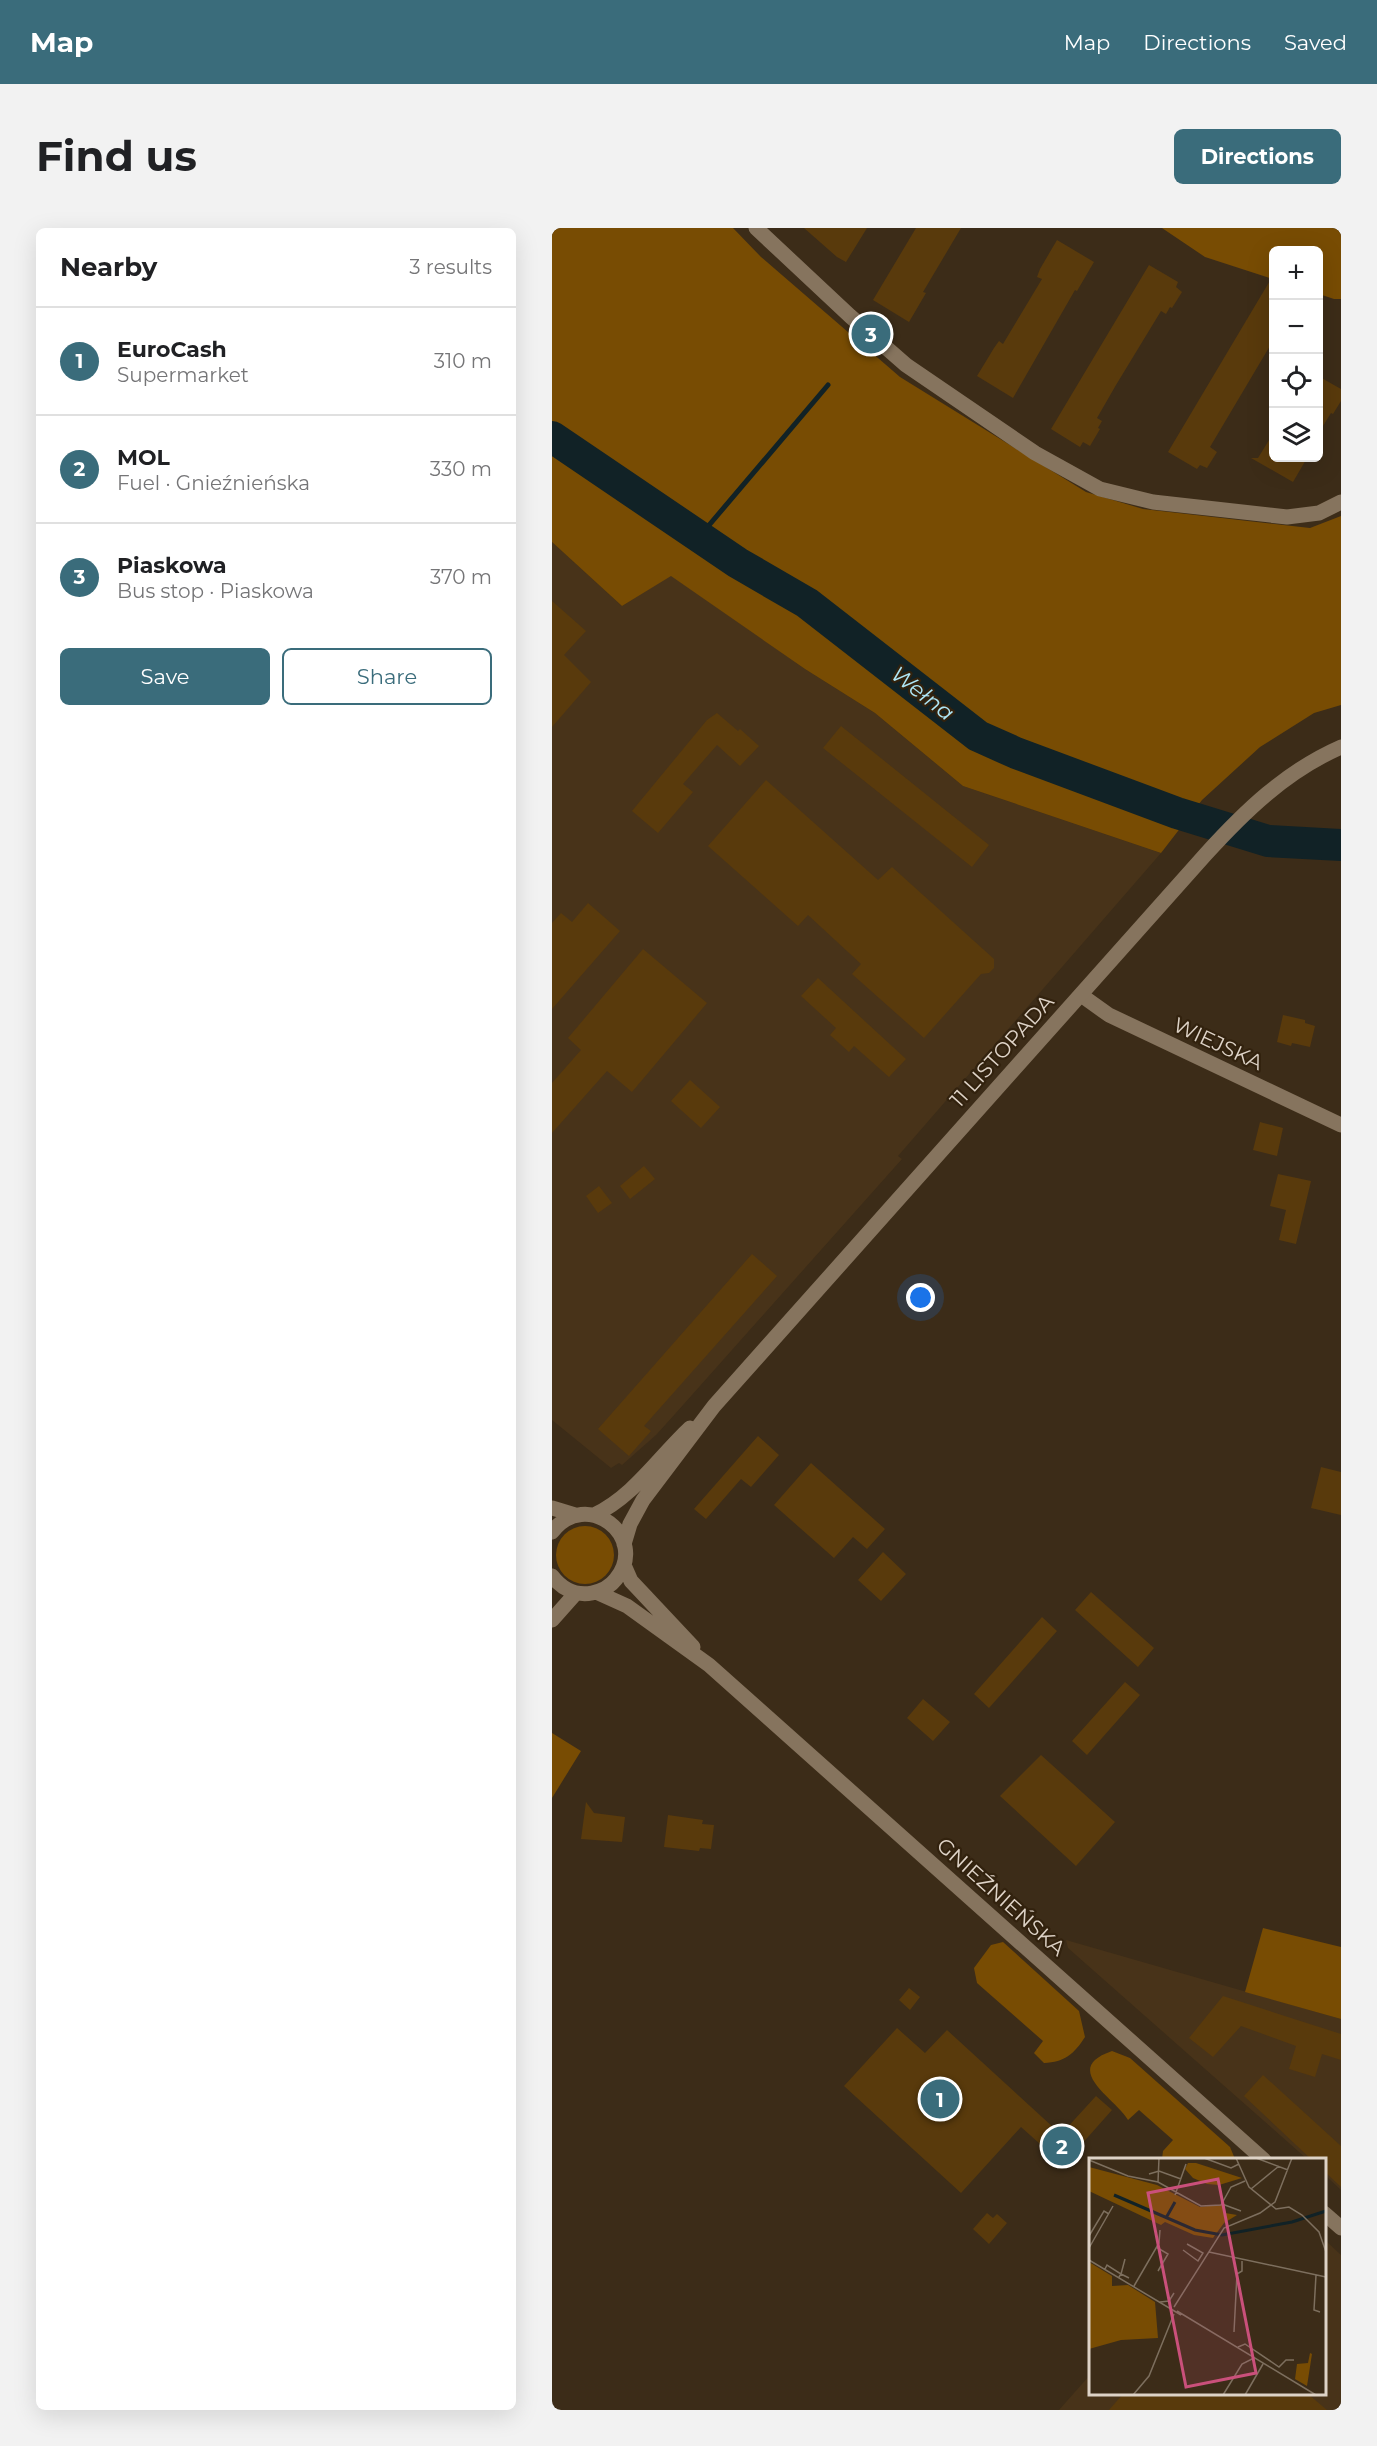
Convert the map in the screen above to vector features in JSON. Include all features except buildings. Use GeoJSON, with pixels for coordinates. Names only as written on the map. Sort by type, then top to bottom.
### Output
{"type":"FeatureCollection","features":[{"type":"Feature","properties":{"kind":"main road"},"geometry":{"type":"LineString","coordinates":[[756,228],[906,365],[1035,453],[1100,489],[1153,502],[1287,517],[1319,513],[1341,502]]}},
{"type":"Feature","properties":{"kind":"main road","name":"11 LISTOPADA"},"geometry":{"type":"LineString","coordinates":[[624,1544],[630,1524],[643,1500],[714,1406],[1204,855],[1247,810],[1305,766],[1341,747]]}},
{"type":"Feature","properties":{"kind":"main road","name":"WIEJSKA"},"geometry":{"type":"LineString","coordinates":[[1081,995],[1109,1016],[1341,1125]]}},
{"type":"Feature","properties":{"kind":"main road","name":"11 LISTOPADA"},"geometry":{"type":"LineString","coordinates":[[594,1515],[611,1507],[626,1494],[670,1446],[714,1406]]}},
{"type":"Feature","properties":{"kind":"main road"},"geometry":{"type":"LineString","coordinates":[[552,1508],[575,1515],[594,1515],[613,1525],[624,1544],[624,1565],[613,1582],[596,1592],[576,1593],[566,1589],[552,1576]]}},
{"type":"Feature","properties":{"kind":"main road"},"geometry":{"type":"LineString","coordinates":[[552,1532],[565,1519],[575,1515]]}},
{"type":"Feature","properties":{"kind":"main road","name":"GNIEŹNIEŃSKA"},"geometry":{"type":"LineString","coordinates":[[624,1565],[631,1581],[709,1665],[1262,2158]]}},
{"type":"Feature","properties":{"kind":"main road","name":"GNIEŹNIEŃSKA"},"geometry":{"type":"LineString","coordinates":[[596,1592],[627,1606],[709,1665]]}},
{"type":"Feature","properties":{"kind":"main road"},"geometry":{"type":"LineString","coordinates":[[552,1620],[576,1593]]}},
{"type":"Feature","properties":{"kind":"main road"},"geometry":{"type":"LineString","coordinates":[[1326,2215],[1341,2228]]}},
{"type":"Feature","properties":{"kind":"shaded area"},"geometry":{"type":"Polygon","coordinates":[[[552,228],[733,228],[761,257],[900,377],[1086,492],[1143,509],[1310,528],[1341,516],[1341,705],[1314,713],[1260,747],[1202,800],[1161,853],[963,786],[875,713],[805,669],[671,576],[622,606],[552,542],[552,228]]]}},
{"type":"Feature","properties":{"kind":"shaded area"},"geometry":{"type":"Polygon","coordinates":[[[1162,228],[1341,228],[1341,299],[1323,295],[1323,246],[1269,246],[1269,278],[1205,257],[1162,228]]]}},
{"type":"Feature","properties":{"kind":"shaded area"},"geometry":{"type":"Polygon","coordinates":[[[552,542],[622,606],[671,575],[805,669],[875,713],[963,786],[1161,853],[898,1156],[902,1159],[675,1414],[656,1435],[622,1465],[619,1463],[611,1468],[552,1420],[552,542]]]}},
{"type":"Feature","properties":{"kind":"shaded area"},"geometry":{"type":"Polygon","coordinates":[[[579,1526],[591,1526],[606,1534],[614,1549],[614,1561],[606,1576],[591,1584],[579,1584],[564,1576],[556,1561],[556,1549],[564,1534],[579,1526]]]}},
{"type":"Feature","properties":{"kind":"shaded area"},"geometry":{"type":"Polygon","coordinates":[[[552,1733],[581,1751],[552,1798],[552,1733]]]}},
{"type":"Feature","properties":{"kind":"shaded area"},"geometry":{"type":"Polygon","coordinates":[[[1263,1928],[1341,1947],[1341,2019],[1245,1992],[1263,1928]]]}},
{"type":"Feature","properties":{"kind":"shaded area"},"geometry":{"type":"Polygon","coordinates":[[[1066,1940],[1341,2019],[1341,2190],[1326,2176],[1326,2158],[1306,2158],[1068,1948],[1066,1940]]]}},
{"type":"Feature","properties":{"kind":"shaded area"},"geometry":{"type":"Polygon","coordinates":[[[1003,1942],[1079,2011],[1085,2037],[1073,2052],[1063,2059],[1044,2063],[1034,2053],[1043,2041],[977,1983],[974,1968],[991,1945],[1003,1942]]]}},
{"type":"Feature","properties":{"kind":"shaded area"},"geometry":{"type":"Polygon","coordinates":[[[1112,2051],[1130,2058],[1230,2147],[1235,2158],[1162,2158],[1163,2151],[1173,2140],[1139,2110],[1128,2120],[1096,2084],[1091,2075],[1091,2066],[1097,2058],[1112,2051]]]}},
{"type":"Feature","properties":{"kind":"shaded area"},"geometry":{"type":"Polygon","coordinates":[[[1326,2241],[1341,2255],[1341,2410],[1059,2410],[1089,2376],[1089,2395],[1326,2395],[1326,2241]]]}},
{"type":"Feature","properties":{"kind":"waterway"},"geometry":{"type":"LineString","coordinates":[[699,537],[828,385]]}},
{"type":"Feature","properties":{"kind":"waterway","name":"Wełna"},"geometry":{"type":"LineString","coordinates":[[552,437],[738,563],[807,603],[978,736],[1016,753],[1177,813],[1268,841],[1341,845]]}},
{"type":"Feature","properties":{"kind":"place","name":"Piaskowa"},"geometry":{"type":"Point","coordinates":[871,334]}},
{"type":"Feature","properties":{"kind":"place","name":"EuroCash"},"geometry":{"type":"Point","coordinates":[940,2099]}},
{"type":"Feature","properties":{"kind":"place","name":"MOL"},"geometry":{"type":"Point","coordinates":[1062,2146]}}]}
